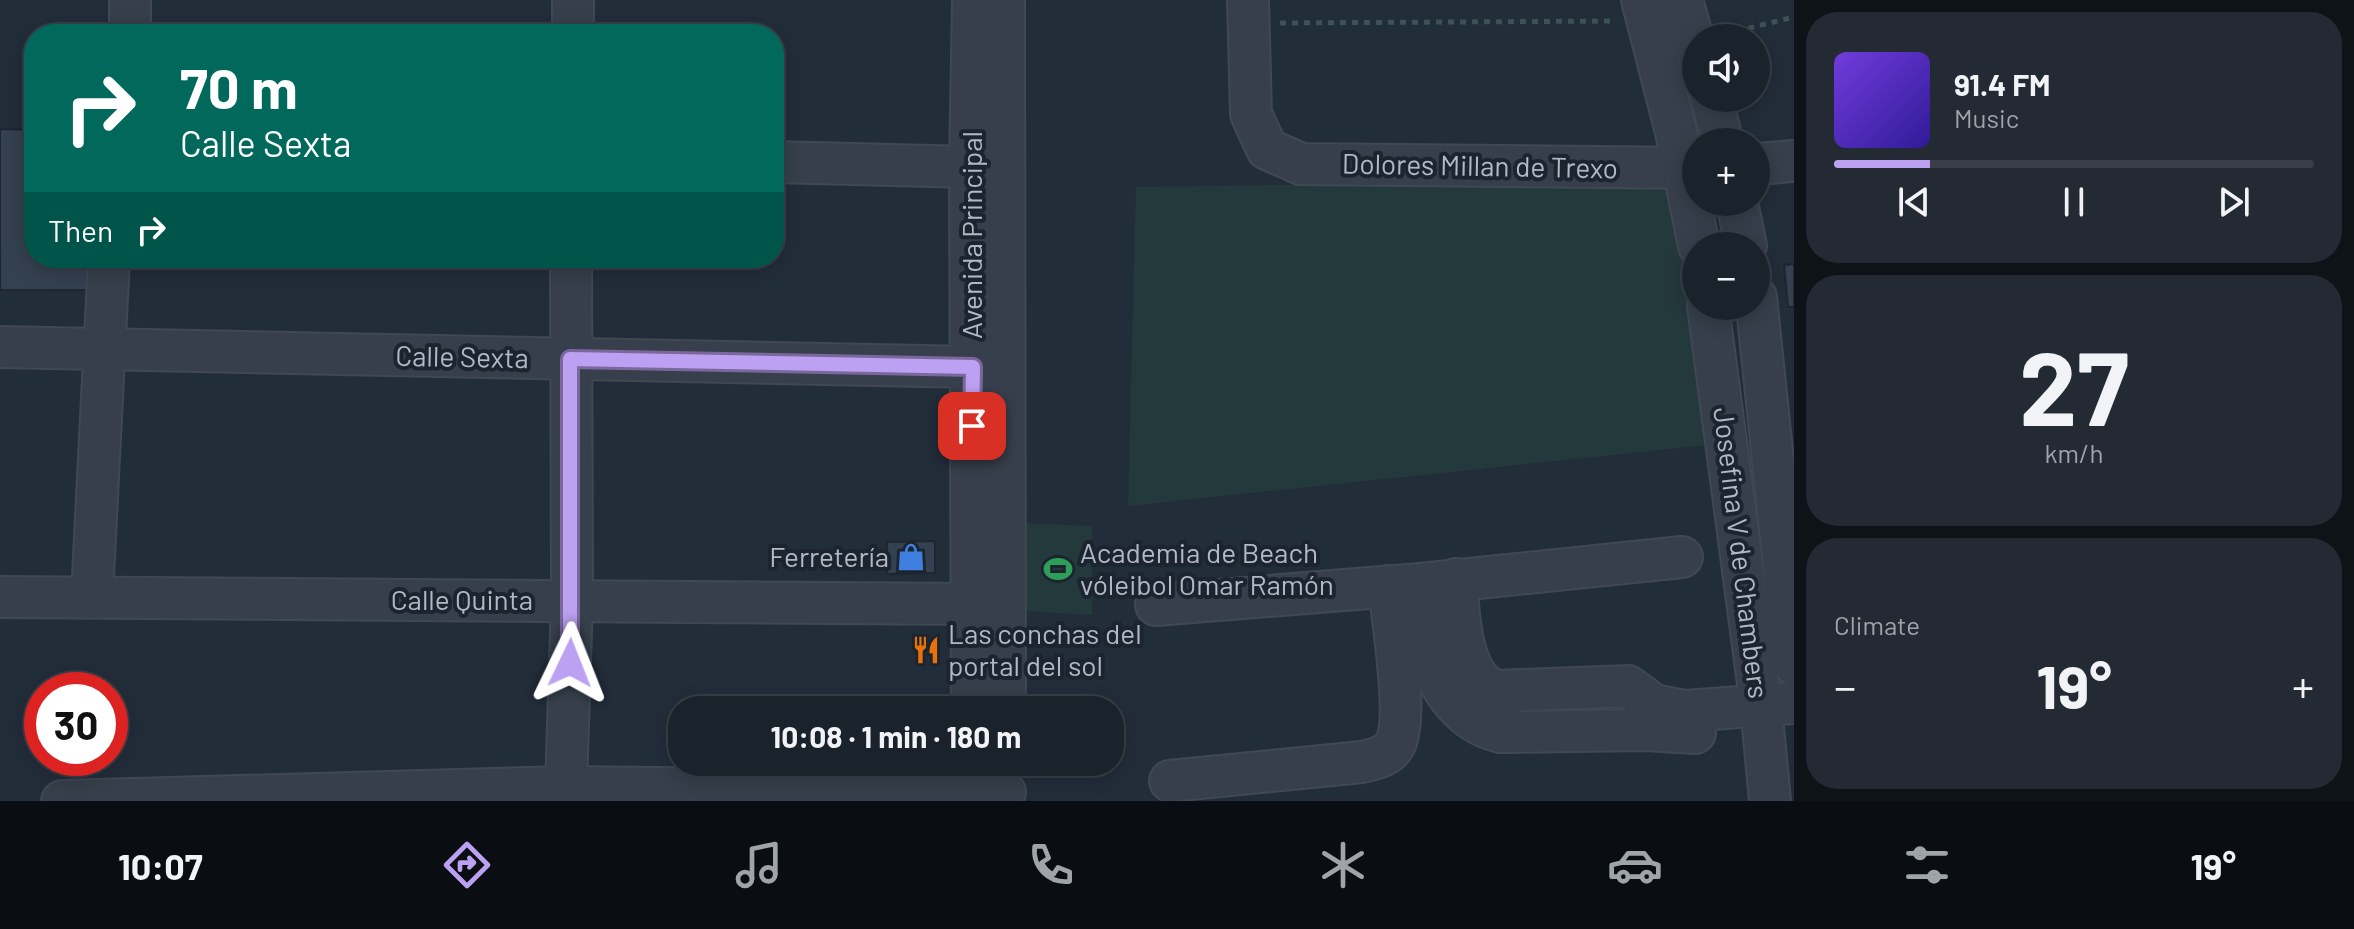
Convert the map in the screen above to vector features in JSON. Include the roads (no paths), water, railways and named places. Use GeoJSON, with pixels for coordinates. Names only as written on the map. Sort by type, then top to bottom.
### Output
{"type":"FeatureCollection","features":[{"type":"Feature","properties":{"kind":"street"},"geometry":{"type":"LineString","coordinates":[[130,0],[130,24]]}},
{"type":"Feature","properties":{"kind":"street"},"geometry":{"type":"LineString","coordinates":[[573,0],[573,24]]}},
{"type":"Feature","properties":{"kind":"street","name":"Avenida Principal"},"geometry":{"type":"LineString","coordinates":[[972,696],[970,167],[973,0]]}},
{"type":"Feature","properties":{"kind":"street","name":"Avenida Principal"},"geometry":{"type":"LineString","coordinates":[[1004,0],[1005,696]]}},
{"type":"Feature","properties":{"kind":"street"},"geometry":{"type":"LineString","coordinates":[[1682,0],[1697,24]]}},
{"type":"Feature","properties":{"kind":"street"},"geometry":{"type":"LineString","coordinates":[[1644,10],[1682,141]]}},
{"type":"Feature","properties":{"kind":"street","name":"Dolores Millan de Trexo"},"geometry":{"type":"LineString","coordinates":[[1248,12],[1251,114],[1267,149],[1301,164],[1682,168]]}},
{"type":"Feature","properties":{"kind":"street"},"geometry":{"type":"LineString","coordinates":[[1770,163],[1794,161]]}},
{"type":"Feature","properties":{"kind":"street"},"geometry":{"type":"LineString","coordinates":[[784,162],[970,167]]}},
{"type":"Feature","properties":{"kind":"street"},"geometry":{"type":"LineString","coordinates":[[92,597],[108,268]]}},
{"type":"Feature","properties":{"kind":"street"},"geometry":{"type":"LineString","coordinates":[[566,787],[572,601],[571,268]]}},
{"type":"Feature","properties":{"kind":"street","name":"Josefina V de Chambers"},"geometry":{"type":"LineString","coordinates":[[1710,320],[1778,719],[1770,801]]}},
{"type":"Feature","properties":{"kind":"street","name":"Josefina V de Chambers"},"geometry":{"type":"LineString","coordinates":[[1758,320],[1794,664]]}},
{"type":"Feature","properties":{"kind":"street","name":"Calle Sexta"},"geometry":{"type":"LineString","coordinates":[[0,347],[973,367]]}},
{"type":"Feature","properties":{"kind":"street"},"geometry":{"type":"LineString","coordinates":[[1156,605],[1682,557]]}},
{"type":"Feature","properties":{"kind":"street"},"geometry":{"type":"LineString","coordinates":[[1421,583],[1461,638],[1481,682],[1487,688],[1496,691],[1628,686],[1654,705],[1668,709],[1778,719]]}},
{"type":"Feature","properties":{"kind":"street"},"geometry":{"type":"LineString","coordinates":[[1421,583],[1428,652],[1440,681],[1454,704],[1483,729],[1501,732],[1646,730],[1778,719]]}},
{"type":"Feature","properties":{"kind":"street"},"geometry":{"type":"LineString","coordinates":[[1170,781],[1362,762],[1388,752],[1395,744],[1400,719],[1421,583]]}},
{"type":"Feature","properties":{"kind":"street","name":"Calle Quinta"},"geometry":{"type":"LineString","coordinates":[[0,597],[971,604]]}},
{"type":"Feature","properties":{"kind":"street"},"geometry":{"type":"LineString","coordinates":[[1496,691],[1501,732]]}},
{"type":"Feature","properties":{"kind":"street"},"geometry":{"type":"LineString","coordinates":[[62,801],[566,787],[989,785]]}},
{"type":"Feature","properties":{"kind":"place","name":"Ferretería"},"geometry":{"type":"Point","coordinates":[911,557]}},
{"type":"Feature","properties":{"kind":"place","name":"Academia de Beach vóleibol Omar Ramón"},"geometry":{"type":"Point","coordinates":[1058,569]}},
{"type":"Feature","properties":{"kind":"place","name":"Las conchas del portal del sol"},"geometry":{"type":"Point","coordinates":[926,650]}}]}
